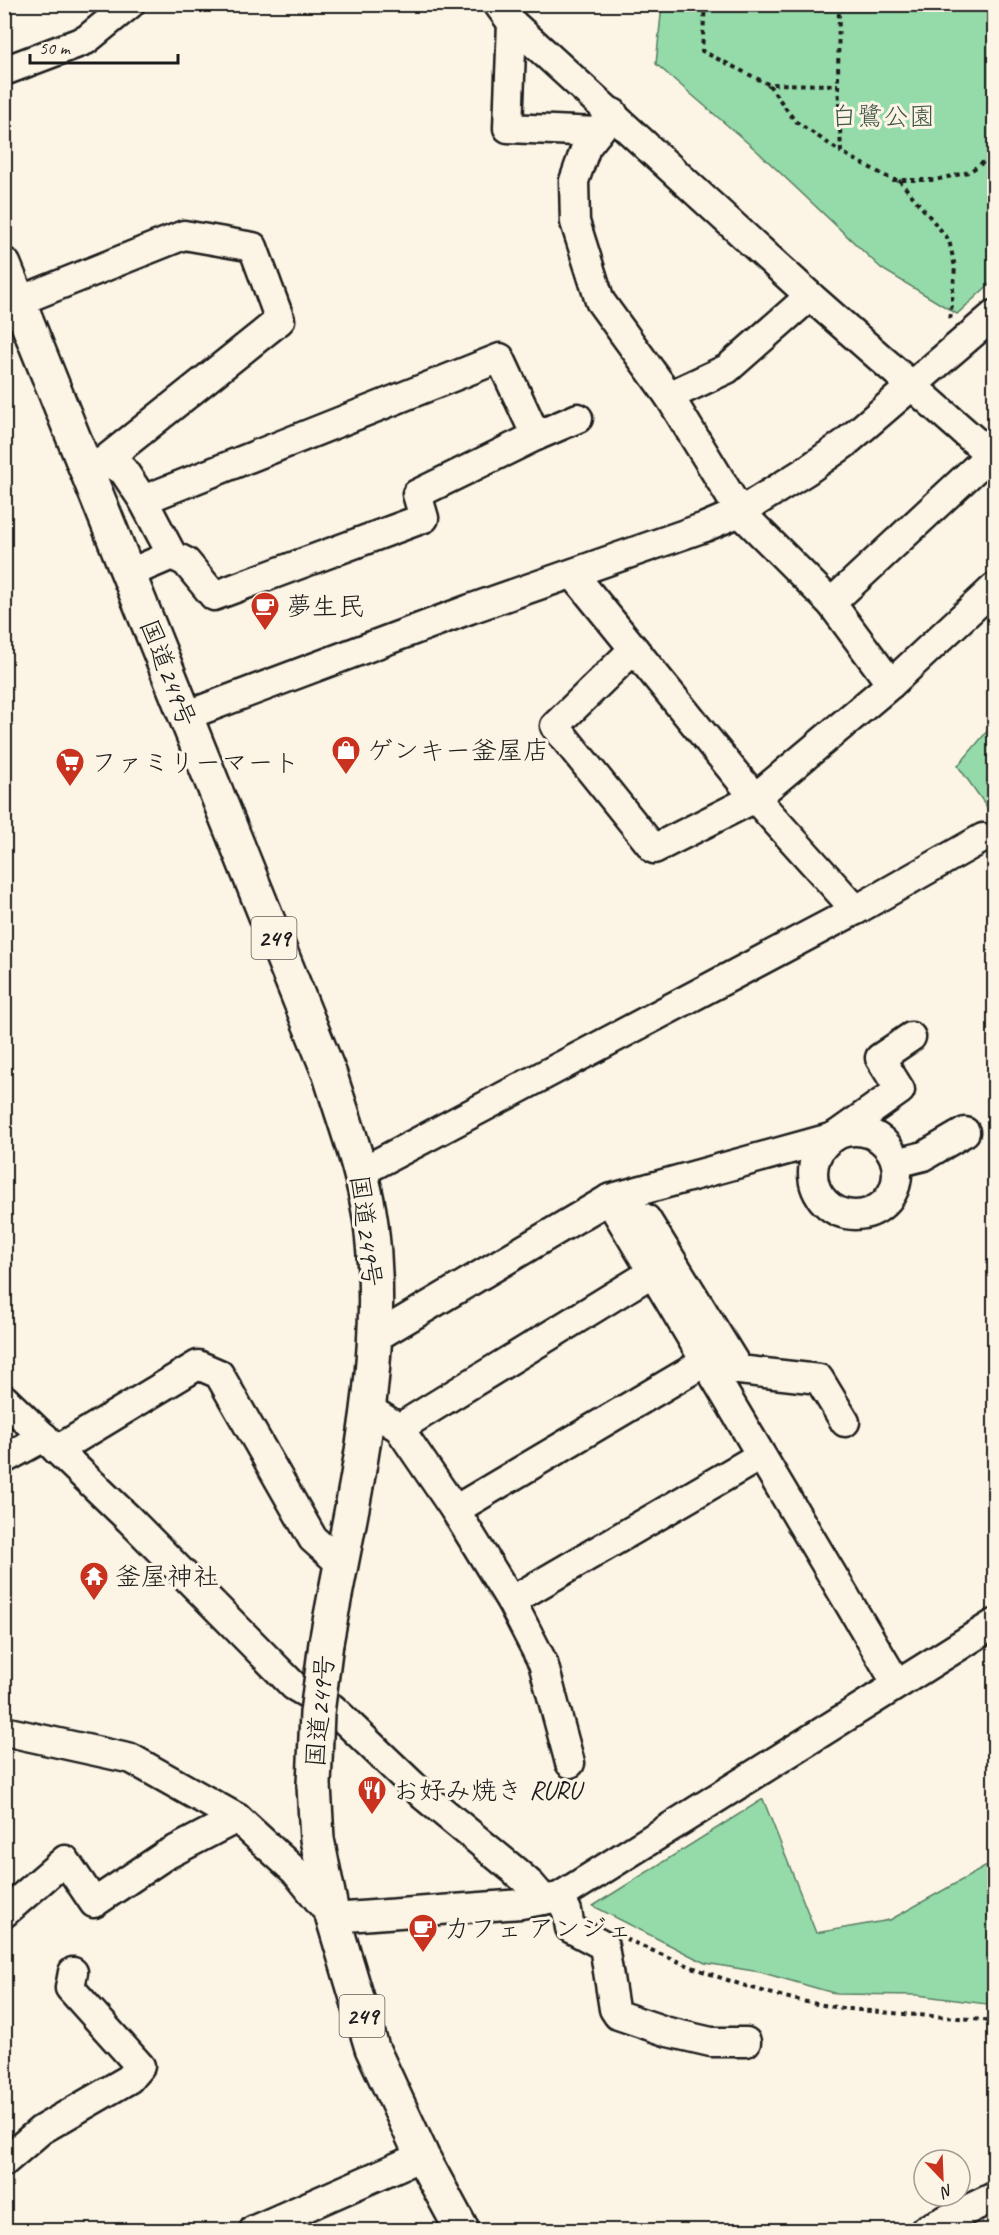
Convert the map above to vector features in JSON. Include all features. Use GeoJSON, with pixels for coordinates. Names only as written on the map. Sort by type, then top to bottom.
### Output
{"type":"FeatureCollection","features":[{"type":"Feature","properties":{"kind":"highway","name":"国道249号"},"geometry":{"type":"LineString","coordinates":[[4,265],[96,467],[130,573],[185,716],[330,1075],[361,1172],[370,1223],[375,1272],[376,1337],[369,1409],[326,1642],[317,1713],[314,1785],[317,1839],[333,1918],[372,2048],[422,2156],[462,2230]]}},
{"type":"Feature","properties":{"kind":"street"},"geometry":{"type":"LineString","coordinates":[[5,71],[86,40],[130,4]]}},
{"type":"Feature","properties":{"kind":"street"},"geometry":{"type":"LineString","coordinates":[[505,14],[605,122],[810,296],[992,456],[831,603]]}},
{"type":"Feature","properties":{"kind":"street"},"geometry":{"type":"LineString","coordinates":[[505,14],[508,128],[605,122]]}},
{"type":"Feature","properties":{"kind":"street"},"geometry":{"type":"LineString","coordinates":[[605,122],[586,147],[574,181],[575,222],[600,301],[669,396],[740,512],[831,603],[891,684]]}},
{"type":"Feature","properties":{"kind":"street"},"geometry":{"type":"LineString","coordinates":[[19,301],[184,235],[253,247],[280,320],[96,467]]}},
{"type":"Feature","properties":{"kind":"street"},"geometry":{"type":"LineString","coordinates":[[669,396],[727,369],[810,296]]}},
{"type":"Feature","properties":{"kind":"street"},"geometry":{"type":"LineString","coordinates":[[185,716],[470,609],[705,527],[740,512],[806,471],[844,444],[994,315]]}},
{"type":"Feature","properties":{"kind":"street"},"geometry":{"type":"LineString","coordinates":[[143,500],[500,358],[536,436]]}},
{"type":"Feature","properties":{"kind":"street"},"geometry":{"type":"LineString","coordinates":[[96,467],[123,470],[143,500],[172,555],[186,562],[214,596],[424,518],[417,494],[578,418]]}},
{"type":"Feature","properties":{"kind":"street"},"geometry":{"type":"LineString","coordinates":[[130,573],[172,555]]}},
{"type":"Feature","properties":{"kind":"street"},"geometry":{"type":"LineString","coordinates":[[573,574],[755,798],[856,910]]}},
{"type":"Feature","properties":{"kind":"street"},"geometry":{"type":"LineString","coordinates":[[634,649],[555,726],[654,849],[755,798],[891,684],[994,588]]}},
{"type":"Feature","properties":{"kind":"street"},"geometry":{"type":"LineString","coordinates":[[361,1172],[856,910],[983,838]]}},
{"type":"Feature","properties":{"kind":"street"},"geometry":{"type":"LineString","coordinates":[[376,1337],[609,1199],[834,1137],[846,1132],[859,1131],[871,1134],[891,1151],[896,1163],[897,1175],[894,1190],[886,1202],[874,1210],[860,1214],[846,1214],[833,1209],[815,1187],[813,1173],[815,1158],[823,1146],[834,1137],[900,1090],[880,1058],[911,1037]]}},
{"type":"Feature","properties":{"kind":"street"},"geometry":{"type":"LineString","coordinates":[[896,1163],[924,1156],[965,1132]]}},
{"type":"Feature","properties":{"kind":"street"},"geometry":{"type":"LineString","coordinates":[[609,1199],[897,1684]]}},
{"type":"Feature","properties":{"kind":"street"},"geometry":{"type":"LineString","coordinates":[[609,1199],[646,1219],[739,1370],[819,1379],[845,1422]]}},
{"type":"Feature","properties":{"kind":"street"},"geometry":{"type":"LineString","coordinates":[[399,1428],[652,1272]]}},
{"type":"Feature","properties":{"kind":"street"},"geometry":{"type":"LineString","coordinates":[[455,1510],[705,1362]]}},
{"type":"Feature","properties":{"kind":"street"},"geometry":{"type":"LineString","coordinates":[[4,1459],[51,1443],[198,1365],[219,1374],[313,1539],[340,1563]]}},
{"type":"Feature","properties":{"kind":"street"},"geometry":{"type":"LineString","coordinates":[[4,1399],[294,1686],[332,1708],[424,1796],[531,1885],[567,1911],[570,1928],[604,1946],[614,2009],[618,2014],[668,2032],[711,2042],[746,2042]]}},
{"type":"Feature","properties":{"kind":"street"},"geometry":{"type":"LineString","coordinates":[[369,1409],[399,1428],[455,1510],[511,1601],[543,1663],[570,1763]]}},
{"type":"Feature","properties":{"kind":"street"},"geometry":{"type":"LineString","coordinates":[[511,1601],[760,1456]]}},
{"type":"Feature","properties":{"kind":"street"},"geometry":{"type":"LineString","coordinates":[[4,1731],[132,1759],[237,1818],[295,1871],[333,1918],[521,1904],[551,1898],[994,1624]]}},
{"type":"Feature","properties":{"kind":"street"},"geometry":{"type":"LineString","coordinates":[[4,1913],[65,1860],[94,1903],[164,1856],[237,1818]]}},
{"type":"Feature","properties":{"kind":"street"},"geometry":{"type":"LineString","coordinates":[[4,2162],[41,2130],[129,2079],[140,2066],[70,1988],[73,1972]]}},
{"type":"Feature","properties":{"kind":"street"},"geometry":{"type":"LineString","coordinates":[[254,2230],[422,2156]]}},
{"type":"Feature","properties":{"kind":"street"},"geometry":{"type":"LineString","coordinates":[[925,2230],[994,2198]]}},
{"type":"Feature","properties":{"kind":"path"},"geometry":{"type":"LineString","coordinates":[[705,4],[702,51],[768,84],[838,85]]}},
{"type":"Feature","properties":{"kind":"path"},"geometry":{"type":"LineString","coordinates":[[839,4],[838,85],[841,152]]}},
{"type":"Feature","properties":{"kind":"path"},"geometry":{"type":"LineString","coordinates":[[768,84],[795,121],[841,152],[893,180],[935,180],[969,172],[994,155]]}},
{"type":"Feature","properties":{"kind":"path"},"geometry":{"type":"LineString","coordinates":[[898,180],[949,240],[955,267],[948,356]]}},
{"type":"Feature","properties":{"kind":"path"},"geometry":{"type":"LineString","coordinates":[[620,1937],[677,1962],[771,1994],[835,2007],[994,2020]]}},
{"type":"Feature","properties":{"kind":"green space","name":"白鷺公園"},"geometry":{"type":"Polygon","coordinates":[[[662,5],[994,5],[994,280],[957,314],[882,269],[756,150],[656,64],[662,5]]]}},
{"type":"Feature","properties":{"kind":"green space"},"geometry":{"type":"Polygon","coordinates":[[[994,723],[994,817],[958,766],[994,723]]]}},
{"type":"Feature","properties":{"kind":"green space"},"geometry":{"type":"Polygon","coordinates":[[[763,1799],[816,1933],[890,1920],[994,1862],[994,2005],[917,1995],[837,1994],[760,1972],[705,1963],[593,1906],[763,1799]]]}},
{"type":"Feature","properties":{"kind":"place","name":"夢生民"},"geometry":{"type":"Point","coordinates":[265,632]}},
{"type":"Feature","properties":{"kind":"place","name":"ゲンキー釜屋店"},"geometry":{"type":"Point","coordinates":[346,776]}},
{"type":"Feature","properties":{"kind":"place","name":"ファミリーマート"},"geometry":{"type":"Point","coordinates":[70,788]}},
{"type":"Feature","properties":{"kind":"place","name":"釜屋神社"},"geometry":{"type":"Point","coordinates":[94,1602]}},
{"type":"Feature","properties":{"kind":"place","name":"お好み焼き RURU"},"geometry":{"type":"Point","coordinates":[372,1816]}},
{"type":"Feature","properties":{"kind":"place","name":"カフェ アンジェ"},"geometry":{"type":"Point","coordinates":[423,1954]}}]}
